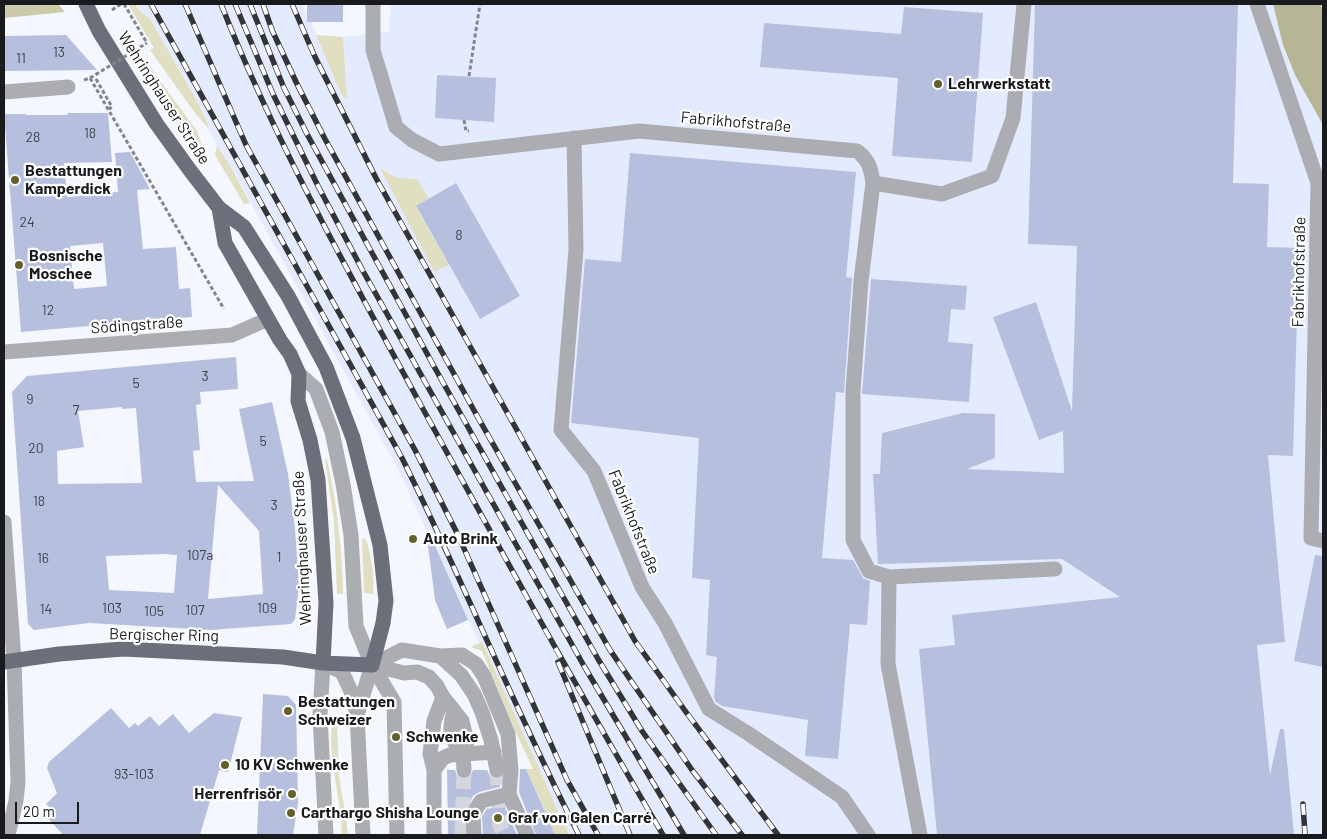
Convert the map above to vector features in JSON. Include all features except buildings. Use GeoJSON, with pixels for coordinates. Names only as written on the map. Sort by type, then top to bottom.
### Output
{"type":"FeatureCollection","features":[{"type":"Feature","properties":{"kind":"main road","name":"Wehringhauser Straße"},"geometry":{"type":"LineString","coordinates":[[86,4],[99,31],[156,123],[189,170],[219,208],[244,227],[288,296],[326,367],[353,438],[380,545],[386,601],[383,623],[372,665]]}},
{"type":"Feature","properties":{"kind":"main road","name":"Wehringhauser Straße"},"geometry":{"type":"LineString","coordinates":[[219,208],[225,242],[290,354],[299,374],[298,401],[310,440],[318,480],[326,603],[323,663]]}},
{"type":"Feature","properties":{"kind":"main road","name":"Bergischer Ring"},"geometry":{"type":"LineString","coordinates":[[9,662],[59,654],[123,649],[283,657],[323,663],[372,665]]}},
{"type":"Feature","properties":{"kind":"street","name":"Fabrikhofstraße"},"geometry":{"type":"LineString","coordinates":[[373,4],[373,50],[396,127],[439,154],[639,131],[857,151],[866,157],[871,168],[873,183],[861,281],[853,391],[853,540],[869,571],[889,576],[1055,569]]}},
{"type":"Feature","properties":{"kind":"street"},"geometry":{"type":"LineString","coordinates":[[873,183],[942,194],[992,176],[1013,118],[1024,4]]}},
{"type":"Feature","properties":{"kind":"street","name":"Fabrikhofstraße"},"geometry":{"type":"LineString","coordinates":[[1257,4],[1318,182],[1311,538],[1323,541]]}},
{"type":"Feature","properties":{"kind":"street"},"geometry":{"type":"LineString","coordinates":[[4,92],[68,87]]}},
{"type":"Feature","properties":{"kind":"street","name":"Fabrikhofstraße"},"geometry":{"type":"LineString","coordinates":[[574,138],[576,250],[561,430],[594,471],[642,587],[665,623],[709,709],[842,797],[868,835]]}},
{"type":"Feature","properties":{"kind":"street","name":"Södingstraße"},"geometry":{"type":"LineString","coordinates":[[4,352],[232,335],[268,318]]}},
{"type":"Feature","properties":{"kind":"street","name":"Wehringhauser Straße"},"geometry":{"type":"LineString","coordinates":[[299,374],[316,389],[332,432],[351,535],[356,626],[372,665]]}},
{"type":"Feature","properties":{"kind":"street"},"geometry":{"type":"LineString","coordinates":[[4,522],[10,732],[18,782],[16,801],[8,835]]}},
{"type":"Feature","properties":{"kind":"street"},"geometry":{"type":"LineString","coordinates":[[889,576],[888,664],[920,835]]}},
{"type":"Feature","properties":{"kind":"street"},"geometry":{"type":"LineString","coordinates":[[357,715],[372,665],[402,650],[415,650],[440,656],[462,655],[476,664],[484,676],[508,734],[504,770]]}},
{"type":"Feature","properties":{"kind":"street"},"geometry":{"type":"LineString","coordinates":[[440,656],[461,675],[474,694],[482,712],[494,752],[504,770],[509,794],[527,835]]}},
{"type":"Feature","properties":{"kind":"street"},"geometry":{"type":"LineString","coordinates":[[326,835],[320,715],[323,663],[342,672],[351,691],[357,715],[363,835]]}},
{"type":"Feature","properties":{"kind":"street"},"geometry":{"type":"LineString","coordinates":[[372,665],[404,674],[418,672],[430,677],[462,721],[467,741],[463,762]]}},
{"type":"Feature","properties":{"kind":"street"},"geometry":{"type":"LineString","coordinates":[[372,665],[394,702],[397,835]]}},
{"type":"Feature","properties":{"kind":"street"},"geometry":{"type":"LineString","coordinates":[[434,835],[434,770],[430,754],[434,721],[443,696]]}},
{"type":"Feature","properties":{"kind":"street"},"geometry":{"type":"LineString","coordinates":[[434,770],[443,758],[450,755],[463,762],[494,752]]}},
{"type":"Feature","properties":{"kind":"street"},"geometry":{"type":"LineString","coordinates":[[474,835],[473,814],[481,801],[509,794]]}},
{"type":"Feature","properties":{"kind":"path"},"geometry":{"type":"LineString","coordinates":[[112,10],[122,4],[147,43],[90,78],[224,309]]}},
{"type":"Feature","properties":{"kind":"path"},"geometry":{"type":"LineString","coordinates":[[469,76],[480,4]]}},
{"type":"Feature","properties":{"kind":"path"},"geometry":{"type":"LineString","coordinates":[[96,78],[112,106],[108,109]]}},
{"type":"Feature","properties":{"kind":"shaded area"},"geometry":{"type":"Polygon","coordinates":[[[4,4],[58,4],[65,12],[4,18],[4,4]]]}},
{"type":"Feature","properties":{"kind":"shaded area"},"geometry":{"type":"Polygon","coordinates":[[[128,4],[135,4],[150,19],[199,105],[210,130],[195,113],[150,50],[154,48],[128,4]]]}},
{"type":"Feature","properties":{"kind":"shaded area"},"geometry":{"type":"Polygon","coordinates":[[[135,4],[303,4],[307,21],[311,22],[342,96],[347,99],[343,37],[389,32],[391,4],[1273,4],[1283,45],[1295,75],[1323,125],[1323,835],[569,835],[482,643],[479,643],[398,469],[228,162],[217,146],[150,19],[135,4]],[[381,169],[449,265],[416,206],[397,178],[381,169]]]}},
{"type":"Feature","properties":{"kind":"shaded area"},"geometry":{"type":"Polygon","coordinates":[[[1273,4],[1321,4],[1323,16],[1323,125],[1295,75],[1283,45],[1273,4]]]}},
{"type":"Feature","properties":{"kind":"shaded area"},"geometry":{"type":"Polygon","coordinates":[[[316,35],[343,37],[347,99],[342,96],[316,35]]]}},
{"type":"Feature","properties":{"kind":"shaded area"},"geometry":{"type":"Polygon","coordinates":[[[133,44],[197,131],[201,142],[198,149],[134,60],[128,47],[133,44]]]}},
{"type":"Feature","properties":{"kind":"shaded area"},"geometry":{"type":"Polygon","coordinates":[[[217,146],[228,162],[250,203],[244,204],[215,155],[217,146]]]}},
{"type":"Feature","properties":{"kind":"shaded area"},"geometry":{"type":"Polygon","coordinates":[[[380,168],[397,178],[417,179],[429,199],[416,207],[449,265],[434,272],[380,168]]]}},
{"type":"Feature","properties":{"kind":"shaded area"},"geometry":{"type":"Polygon","coordinates":[[[325,459],[327,459],[331,476],[336,509],[343,594],[337,594],[334,521],[325,459]]]}},
{"type":"Feature","properties":{"kind":"shaded area"},"geometry":{"type":"Polygon","coordinates":[[[363,538],[368,545],[371,559],[373,594],[364,593],[363,538]]]}},
{"type":"Feature","properties":{"kind":"shaded area"},"geometry":{"type":"Polygon","coordinates":[[[482,642],[569,835],[555,835],[526,769],[533,769],[482,651],[471,647],[482,642]]]}},
{"type":"Feature","properties":{"kind":"shaded area"},"geometry":{"type":"Polygon","coordinates":[[[332,722],[337,722],[339,777],[348,835],[342,835],[333,764],[332,722]]]}},
{"type":"Feature","properties":{"kind":"tunnel"},"geometry":{"type":"LineString","coordinates":[[462,835],[464,770]]}},
{"type":"Feature","properties":{"kind":"tunnel"},"geometry":{"type":"LineString","coordinates":[[497,770],[500,826],[505,835]]}},
{"type":"Feature","properties":{"kind":"railway"},"geometry":{"type":"LineString","coordinates":[[151,4],[402,458],[533,742],[579,835]]}},
{"type":"Feature","properties":{"kind":"railway"},"geometry":{"type":"LineString","coordinates":[[185,4],[246,145],[415,450],[458,535],[567,780],[598,835]]}},
{"type":"Feature","properties":{"kind":"railway"},"geometry":{"type":"LineString","coordinates":[[221,4],[288,155],[338,253],[508,562],[663,835]]}},
{"type":"Feature","properties":{"kind":"railway"},"geometry":{"type":"LineString","coordinates":[[235,4],[273,94],[318,186],[363,271],[584,666],[684,835]]}},
{"type":"Feature","properties":{"kind":"railway"},"geometry":{"type":"LineString","coordinates":[[250,4],[284,88],[307,134],[436,370],[598,659],[642,731],[716,835]]}},
{"type":"Feature","properties":{"kind":"railway"},"geometry":{"type":"LineString","coordinates":[[263,4],[272,30],[325,139],[476,414],[610,650],[692,770],[742,835]]}},
{"type":"Feature","properties":{"kind":"railway"},"geometry":{"type":"LineString","coordinates":[[292,4],[315,57],[377,180],[635,641],[778,835]]}},
{"type":"Feature","properties":{"kind":"railway"},"geometry":{"type":"LineString","coordinates":[[558,662],[630,835]]}},
{"type":"Feature","properties":{"kind":"railway"},"geometry":{"type":"LineString","coordinates":[[1303,804],[1305,835]]}},
{"type":"Feature","properties":{"kind":"place","name":"Lehrwerkstatt"},"geometry":{"type":"Point","coordinates":[938,84]}},
{"type":"Feature","properties":{"kind":"place","name":"Bestattungen Kamperdick"},"geometry":{"type":"Point","coordinates":[15,180]}},
{"type":"Feature","properties":{"kind":"place","name":"Bosnische Moschee"},"geometry":{"type":"Point","coordinates":[19,265]}},
{"type":"Feature","properties":{"kind":"place","name":"Auto Brink"},"geometry":{"type":"Point","coordinates":[413,539]}},
{"type":"Feature","properties":{"kind":"place","name":"Bestattungen Schweizer"},"geometry":{"type":"Point","coordinates":[288,711]}},
{"type":"Feature","properties":{"kind":"place","name":"Schwenke"},"geometry":{"type":"Point","coordinates":[396,737]}},
{"type":"Feature","properties":{"kind":"place","name":"10 KV Schwenke"},"geometry":{"type":"Point","coordinates":[225,765]}},
{"type":"Feature","properties":{"kind":"place","name":"Herrenfrisör"},"geometry":{"type":"Point","coordinates":[292,794]}},
{"type":"Feature","properties":{"kind":"place","name":"Carthargo Shisha Lounge"},"geometry":{"type":"Point","coordinates":[291,813]}},
{"type":"Feature","properties":{"kind":"place","name":"Graf von Galen Carré"},"geometry":{"type":"Point","coordinates":[498,818]}}]}
